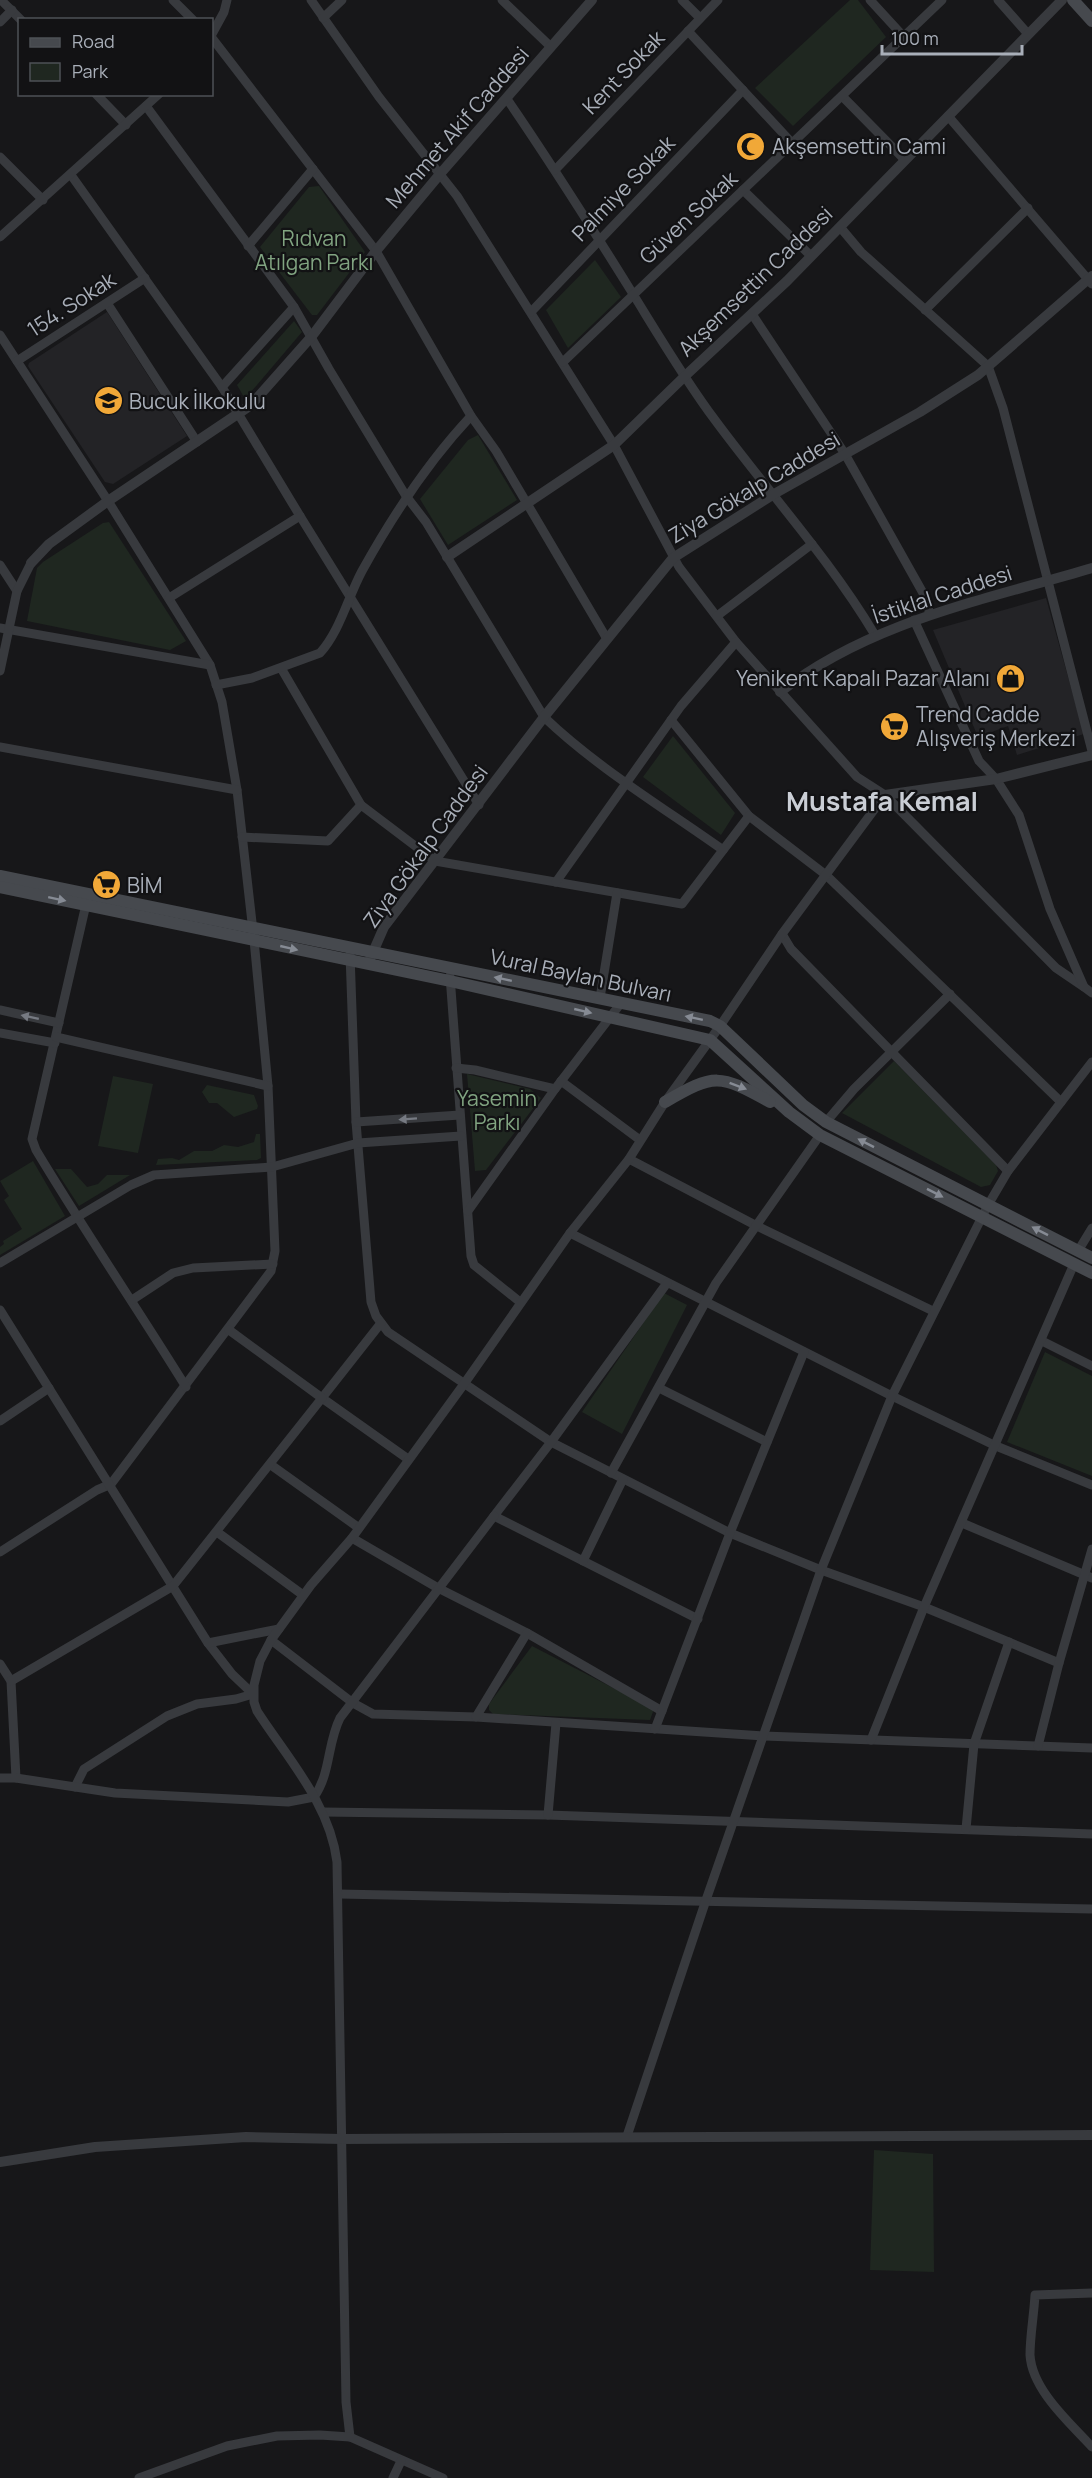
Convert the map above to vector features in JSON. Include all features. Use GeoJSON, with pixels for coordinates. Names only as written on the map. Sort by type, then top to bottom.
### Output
{"type":"FeatureCollection","features":[{"type":"Feature","properties":{"kind":"main road"},"geometry":{"type":"LineString","coordinates":[[1073,0],[1092,21]]}},
{"type":"Feature","properties":{"kind":"main road","name":"Vural Baylan Bulvarı"},"geometry":{"type":"LineString","coordinates":[[0,876],[87,899],[254,934],[368,965],[450,981],[710,1040],[789,1112],[820,1135],[982,1217],[1076,1257],[1092,1258]]}},
{"type":"Feature","properties":{"kind":"main road","name":"Vural Baylan Bulvarı"},"geometry":{"type":"LineString","coordinates":[[0,887],[87,899]]}},
{"type":"Feature","properties":{"kind":"main road","name":"Vural Baylan Bulvarı"},"geometry":{"type":"LineString","coordinates":[[254,934],[350,947],[710,1021],[720,1026],[803,1105],[826,1122],[988,1205],[1076,1257],[1092,1273]]}},
{"type":"Feature","properties":{"kind":"main road"},"geometry":{"type":"LineString","coordinates":[[665,1102],[705,1080],[721,1080],[737,1084],[789,1112]]}},
{"type":"Feature","properties":{"kind":"street"},"geometry":{"type":"LineString","coordinates":[[1,0],[19,18]]}},
{"type":"Feature","properties":{"kind":"street"},"geometry":{"type":"LineString","coordinates":[[173,0],[191,18]]}},
{"type":"Feature","properties":{"kind":"street"},"geometry":{"type":"LineString","coordinates":[[213,34],[227,0]]}},
{"type":"Feature","properties":{"kind":"street"},"geometry":{"type":"LineString","coordinates":[[311,0],[379,97],[457,196],[564,362],[614,445],[673,558],[736,642],[856,777],[885,795],[1056,968],[1088,990]]}},
{"type":"Feature","properties":{"kind":"street"},"geometry":{"type":"LineString","coordinates":[[323,18],[342,0]]}},
{"type":"Feature","properties":{"kind":"street"},"geometry":{"type":"LineString","coordinates":[[502,0],[552,47]]}},
{"type":"Feature","properties":{"kind":"street","name":"Mehmet Akif Caddesi"},"geometry":{"type":"LineString","coordinates":[[31,563],[50,544],[108,501],[251,405],[312,336],[376,251],[440,174],[592,0]]}},
{"type":"Feature","properties":{"kind":"street"},"geometry":{"type":"LineString","coordinates":[[682,0],[700,18]]}},
{"type":"Feature","properties":{"kind":"street","name":"Kent Sokak"},"geometry":{"type":"LineString","coordinates":[[555,170],[718,0]]}},
{"type":"Feature","properties":{"kind":"street"},"geometry":{"type":"LineString","coordinates":[[870,0],[904,37]]}},
{"type":"Feature","properties":{"kind":"street","name":"Güven Sokak"},"geometry":{"type":"LineString","coordinates":[[564,362],[942,0]]}},
{"type":"Feature","properties":{"kind":"street"},"geometry":{"type":"LineString","coordinates":[[998,0],[1028,34]]}},
{"type":"Feature","properties":{"kind":"street","name":"Akşemsettin Caddesi"},"geometry":{"type":"LineString","coordinates":[[447,557],[614,445],[811,256],[1062,0]]}},
{"type":"Feature","properties":{"kind":"street"},"geometry":{"type":"LineString","coordinates":[[0,22],[12,10]]}},
{"type":"Feature","properties":{"kind":"street"},"geometry":{"type":"LineString","coordinates":[[688,31],[792,143]]}},
{"type":"Feature","properties":{"kind":"street"},"geometry":{"type":"LineString","coordinates":[[213,37],[376,251],[471,416],[528,503],[607,639]]}},
{"type":"Feature","properties":{"kind":"street","name":"Palmiye Sokak"},"geometry":{"type":"LineString","coordinates":[[531,312],[598,239],[743,90]]}},
{"type":"Feature","properties":{"kind":"street"},"geometry":{"type":"LineString","coordinates":[[98,96],[126,125]]}},
{"type":"Feature","properties":{"kind":"street"},"geometry":{"type":"LineString","coordinates":[[0,237],[157,96]]}},
{"type":"Feature","properties":{"kind":"street"},"geometry":{"type":"LineString","coordinates":[[842,96],[905,160]]}},
{"type":"Feature","properties":{"kind":"street"},"geometry":{"type":"LineString","coordinates":[[507,99],[555,170],[714,420],[812,544],[875,635]]}},
{"type":"Feature","properties":{"kind":"street"},"geometry":{"type":"LineString","coordinates":[[146,106],[294,307],[406,496],[426,522],[544,717],[557,730],[723,850]]}},
{"type":"Feature","properties":{"kind":"street"},"geometry":{"type":"LineString","coordinates":[[948,116],[1091,280]]}},
{"type":"Feature","properties":{"kind":"street"},"geometry":{"type":"LineString","coordinates":[[0,157],[43,200]]}},
{"type":"Feature","properties":{"kind":"street"},"geometry":{"type":"LineString","coordinates":[[249,246],[313,169]]}},
{"type":"Feature","properties":{"kind":"street"},"geometry":{"type":"LineString","coordinates":[[71,175],[222,387],[479,805]]}},
{"type":"Feature","properties":{"kind":"street"},"geometry":{"type":"LineString","coordinates":[[743,190],[811,256]]}},
{"type":"Feature","properties":{"kind":"street"},"geometry":{"type":"LineString","coordinates":[[925,310],[1028,208]]}},
{"type":"Feature","properties":{"kind":"street"},"geometry":{"type":"LineString","coordinates":[[350,2437],[346,2402],[339,1894],[336,1850],[323,1812],[258,1711],[253,1694],[260,1661],[271,1640],[303,1595],[352,1538],[570,1233],[628,1159],[782,934],[885,795],[996,780],[1092,753],[1004,408],[988,366],[861,252],[840,227]]}},
{"type":"Feature","properties":{"kind":"street","name":"154. Sokak"},"geometry":{"type":"LineString","coordinates":[[17,361],[145,278]]}},
{"type":"Feature","properties":{"kind":"street","name":"Ziya Gökalp Caddesi"},"geometry":{"type":"LineString","coordinates":[[368,965],[384,927],[544,717],[673,558],[774,494],[920,412],[978,375],[1091,280]]}},
{"type":"Feature","properties":{"kind":"street"},"geometry":{"type":"LineString","coordinates":[[106,303],[197,442]]}},
{"type":"Feature","properties":{"kind":"street"},"geometry":{"type":"LineString","coordinates":[[222,387],[294,307]]}},
{"type":"Feature","properties":{"kind":"street"},"geometry":{"type":"LineString","coordinates":[[752,314],[845,454],[923,593],[930,614]]}},
{"type":"Feature","properties":{"kind":"street"},"geometry":{"type":"LineString","coordinates":[[0,335],[108,501],[210,665],[222,702],[237,790],[254,934],[268,1086],[275,1251],[271,1271],[186,1388],[111,1484],[97,1490],[0,1552]]}},
{"type":"Feature","properties":{"kind":"street"},"geometry":{"type":"LineString","coordinates":[[216,685],[252,678],[281,668],[320,652],[328,644],[350,594],[406,496],[452,436],[471,416]]}},
{"type":"Feature","properties":{"kind":"street"},"geometry":{"type":"LineString","coordinates":[[169,598],[300,516]]}},
{"type":"Feature","properties":{"kind":"street"},"geometry":{"type":"LineString","coordinates":[[717,616],[812,544]]}},
{"type":"Feature","properties":{"kind":"street"},"geometry":{"type":"LineString","coordinates":[[0,671],[4,628],[17,591],[31,563]]}},
{"type":"Feature","properties":{"kind":"street"},"geometry":{"type":"LineString","coordinates":[[0,565],[17,591]]}},
{"type":"Feature","properties":{"kind":"street","name":"İstiklal Caddesi"},"geometry":{"type":"LineString","coordinates":[[780,692],[802,675],[875,635],[930,614],[1092,568]]}},
{"type":"Feature","properties":{"kind":"street"},"geometry":{"type":"LineString","coordinates":[[914,620],[979,761],[996,780],[1019,815],[1050,909],[1088,990]]}},
{"type":"Feature","properties":{"kind":"street"},"geometry":{"type":"LineString","coordinates":[[4,628],[210,665]]}},
{"type":"Feature","properties":{"kind":"street"},"geometry":{"type":"LineString","coordinates":[[556,882],[671,720],[736,642]]}},
{"type":"Feature","properties":{"kind":"street"},"geometry":{"type":"LineString","coordinates":[[281,668],[362,805],[435,861],[682,904],[749,816]]}},
{"type":"Feature","properties":{"kind":"street"},"geometry":{"type":"LineString","coordinates":[[671,720],[749,816],[826,874],[1060,1102]]}},
{"type":"Feature","properties":{"kind":"street"},"geometry":{"type":"LineString","coordinates":[[0,747],[237,790]]}},
{"type":"Feature","properties":{"kind":"street"},"geometry":{"type":"LineString","coordinates":[[242,837],[328,841],[362,805]]}},
{"type":"Feature","properties":{"kind":"street"},"geometry":{"type":"LineString","coordinates":[[600,998],[617,893]]}},
{"type":"Feature","properties":{"kind":"street"},"geometry":{"type":"LineString","coordinates":[[87,899],[32,1139],[36,1150],[76,1216],[132,1300],[186,1388]]}},
{"type":"Feature","properties":{"kind":"street"},"geometry":{"type":"LineString","coordinates":[[782,934],[791,950],[1008,1172]]}},
{"type":"Feature","properties":{"kind":"street"},"geometry":{"type":"LineString","coordinates":[[350,947],[358,1143],[371,1302],[388,1332],[551,1442],[730,1533],[821,1570],[924,1607],[1059,1663]]}},
{"type":"Feature","properties":{"kind":"street"},"geometry":{"type":"LineString","coordinates":[[450,968],[471,1256],[474,1265],[520,1302]]}},
{"type":"Feature","properties":{"kind":"street"},"geometry":{"type":"LineString","coordinates":[[826,1122],[854,1089],[950,994]]}},
{"type":"Feature","properties":{"kind":"street"},"geometry":{"type":"LineString","coordinates":[[468,1211],[558,1085],[621,1003]]}},
{"type":"Feature","properties":{"kind":"street"},"geometry":{"type":"LineString","coordinates":[[0,1010],[59,1023]]}},
{"type":"Feature","properties":{"kind":"street"},"geometry":{"type":"LineString","coordinates":[[0,1033],[55,1040],[268,1086]]}},
{"type":"Feature","properties":{"kind":"street"},"geometry":{"type":"LineString","coordinates":[[627,2136],[821,1570],[892,1396],[988,1205],[1008,1172],[1092,1062]]}},
{"type":"Feature","properties":{"kind":"street"},"geometry":{"type":"LineString","coordinates":[[456,1068],[558,1085],[640,1140]]}},
{"type":"Feature","properties":{"kind":"street"},"geometry":{"type":"LineString","coordinates":[[357,1122],[460,1115]]}},
{"type":"Feature","properties":{"kind":"street"},"geometry":{"type":"LineString","coordinates":[[611,1473],[716,1283],[820,1135]]}},
{"type":"Feature","properties":{"kind":"street"},"geometry":{"type":"LineString","coordinates":[[0,1263],[130,1185],[154,1175],[272,1167],[358,1143],[461,1136]]}},
{"type":"Feature","properties":{"kind":"street"},"geometry":{"type":"LineString","coordinates":[[628,1159],[757,1226],[933,1311]]}},
{"type":"Feature","properties":{"kind":"street"},"geometry":{"type":"LineString","coordinates":[[871,1740],[924,1607],[1042,1341],[1076,1257],[1092,1228]]}},
{"type":"Feature","properties":{"kind":"street"},"geometry":{"type":"LineString","coordinates":[[570,1233],[892,1396],[996,1446],[1092,1485]]}},
{"type":"Feature","properties":{"kind":"street"},"geometry":{"type":"LineString","coordinates":[[132,1300],[173,1273],[193,1268],[273,1264]]}},
{"type":"Feature","properties":{"kind":"street"},"geometry":{"type":"LineString","coordinates":[[0,1778],[16,1778],[115,1793],[288,1802],[314,1797],[324,1780],[336,1726],[438,1588],[551,1442],[667,1283]]}},
{"type":"Feature","properties":{"kind":"street"},"geometry":{"type":"LineString","coordinates":[[0,1310],[111,1484],[208,1643],[232,1674],[253,1694]]}},
{"type":"Feature","properties":{"kind":"street"},"geometry":{"type":"LineString","coordinates":[[10,1681],[173,1586],[271,1465],[381,1323]]}},
{"type":"Feature","properties":{"kind":"street"},"geometry":{"type":"LineString","coordinates":[[228,1330],[408,1459]]}},
{"type":"Feature","properties":{"kind":"street"},"geometry":{"type":"LineString","coordinates":[[1042,1341],[1092,1366]]}},
{"type":"Feature","properties":{"kind":"street"},"geometry":{"type":"LineString","coordinates":[[655,1729],[730,1533],[804,1352]]}},
{"type":"Feature","properties":{"kind":"street"},"geometry":{"type":"LineString","coordinates":[[659,1388],[767,1442]]}},
{"type":"Feature","properties":{"kind":"street"},"geometry":{"type":"LineString","coordinates":[[0,1421],[49,1389]]}},
{"type":"Feature","properties":{"kind":"street"},"geometry":{"type":"LineString","coordinates":[[271,1465],[359,1528]]}},
{"type":"Feature","properties":{"kind":"street"},"geometry":{"type":"LineString","coordinates":[[583,1561],[623,1479]]}},
{"type":"Feature","properties":{"kind":"street"},"geometry":{"type":"LineString","coordinates":[[494,1516],[698,1618]]}},
{"type":"Feature","properties":{"kind":"street"},"geometry":{"type":"LineString","coordinates":[[962,1523],[1088,1576]]}},
{"type":"Feature","properties":{"kind":"street"},"geometry":{"type":"LineString","coordinates":[[218,1532],[303,1595]]}},
{"type":"Feature","properties":{"kind":"street"},"geometry":{"type":"LineString","coordinates":[[352,1538],[438,1588],[527,1633],[662,1711]]}},
{"type":"Feature","properties":{"kind":"street"},"geometry":{"type":"LineString","coordinates":[[1038,1746],[1059,1663],[1088,1576],[1092,1549]]}},
{"type":"Feature","properties":{"kind":"street"},"geometry":{"type":"LineString","coordinates":[[208,1643],[279,1629]]}},
{"type":"Feature","properties":{"kind":"street"},"geometry":{"type":"LineString","coordinates":[[477,1717],[527,1633]]}},
{"type":"Feature","properties":{"kind":"street"},"geometry":{"type":"LineString","coordinates":[[271,1640],[353,1704],[373,1714],[477,1717],[764,1736],[1092,1748]]}},
{"type":"Feature","properties":{"kind":"street"},"geometry":{"type":"LineString","coordinates":[[966,1829],[974,1744],[1009,1642]]}},
{"type":"Feature","properties":{"kind":"street"},"geometry":{"type":"LineString","coordinates":[[0,1664],[10,1681],[16,1778]]}},
{"type":"Feature","properties":{"kind":"street"},"geometry":{"type":"LineString","coordinates":[[75,1787],[84,1768],[167,1716],[197,1704],[228,1701],[253,1694]]}},
{"type":"Feature","properties":{"kind":"street"},"geometry":{"type":"LineString","coordinates":[[548,1815],[556,1723]]}},
{"type":"Feature","properties":{"kind":"street"},"geometry":{"type":"LineString","coordinates":[[323,1812],[548,1815],[1092,1834]]}},
{"type":"Feature","properties":{"kind":"street"},"geometry":{"type":"LineString","coordinates":[[339,1894],[1092,1909]]}},
{"type":"Feature","properties":{"kind":"street"},"geometry":{"type":"LineString","coordinates":[[0,2162],[95,2147],[246,2137],[342,2139],[1092,2135]]}},
{"type":"Feature","properties":{"kind":"street"},"geometry":{"type":"LineString","coordinates":[[1092,2293],[1035,2295],[1030,2355],[1033,2373],[1041,2389],[1092,2447]]}},
{"type":"Feature","properties":{"kind":"street"},"geometry":{"type":"LineString","coordinates":[[139,2478],[227,2446],[277,2436],[320,2434],[350,2437],[443,2478]]}},
{"type":"Feature","properties":{"kind":"street"},"geometry":{"type":"LineString","coordinates":[[393,2478],[401,2461]]}},
{"type":"Feature","properties":{"kind":"shaded area","name":"Bucuk İlkokulu"},"geometry":{"type":"Polygon","coordinates":[[[107,312],[187,436],[113,484],[105,482],[28,366],[29,363],[107,312]]]}},
{"type":"Feature","properties":{"kind":"shaded area","name":"Yenikent Kapalı Pazar Alanı"},"geometry":{"type":"Polygon","coordinates":[[[1046,598],[1084,734],[1017,755],[1008,726],[978,737],[933,630],[1046,598]]]}},
{"type":"Feature","properties":{"kind":"green space"},"geometry":{"type":"Polygon","coordinates":[[[850,0],[858,0],[886,37],[793,126],[755,88],[850,0]]]}},
{"type":"Feature","properties":{"kind":"green space","name":"Rıdvan Atılgan Parkı"},"geometry":{"type":"Polygon","coordinates":[[[319,186],[365,252],[317,315],[312,315],[260,247],[309,187],[319,186]]]}},
{"type":"Feature","properties":{"kind":"green space"},"geometry":{"type":"Polygon","coordinates":[[[595,260],[621,297],[568,348],[546,310],[595,260]]]}},
{"type":"Feature","properties":{"kind":"green space"},"geometry":{"type":"Polygon","coordinates":[[[294,321],[302,332],[245,399],[237,385],[294,321]]]}},
{"type":"Feature","properties":{"kind":"green space"},"geometry":{"type":"Polygon","coordinates":[[[478,435],[517,500],[448,545],[420,499],[468,440],[478,435]]]}},
{"type":"Feature","properties":{"kind":"green space"},"geometry":{"type":"Polygon","coordinates":[[[109,522],[186,641],[170,650],[27,621],[37,568],[103,523],[109,522]]]}},
{"type":"Feature","properties":{"kind":"green space"},"geometry":{"type":"Polygon","coordinates":[[[673,736],[735,813],[721,835],[643,777],[673,736]]]}},
{"type":"Feature","properties":{"kind":"green space"},"geometry":{"type":"Polygon","coordinates":[[[894,1061],[996,1165],[998,1171],[990,1185],[981,1187],[842,1113],[894,1061]]]}},
{"type":"Feature","properties":{"kind":"green space","name":"Yasemin Parkı"},"geometry":{"type":"Polygon","coordinates":[[[467,1074],[530,1089],[541,1098],[486,1170],[475,1171],[467,1074]]]}},
{"type":"Feature","properties":{"kind":"green space"},"geometry":{"type":"Polygon","coordinates":[[[113,1076],[153,1084],[138,1153],[98,1146],[113,1076]]]}},
{"type":"Feature","properties":{"kind":"green space"},"geometry":{"type":"Polygon","coordinates":[[[207,1085],[254,1095],[257,1109],[234,1117],[217,1103],[209,1103],[202,1092],[207,1085]]]}},
{"type":"Feature","properties":{"kind":"green space"},"geometry":{"type":"Polygon","coordinates":[[[256,1134],[260,1134],[261,1158],[257,1160],[156,1165],[158,1159],[179,1160],[194,1151],[212,1151],[224,1145],[238,1147],[254,1142],[256,1134]]]}},
{"type":"Feature","properties":{"kind":"green space"},"geometry":{"type":"Polygon","coordinates":[[[33,1161],[65,1216],[0,1255],[3,1241],[22,1229],[4,1200],[9,1196],[0,1181],[33,1161]]]}},
{"type":"Feature","properties":{"kind":"green space"},"geometry":{"type":"Polygon","coordinates":[[[55,1169],[71,1169],[87,1187],[98,1184],[107,1175],[130,1175],[79,1206],[55,1169]]]}},
{"type":"Feature","properties":{"kind":"green space"},"geometry":{"type":"Polygon","coordinates":[[[664,1293],[687,1305],[622,1434],[582,1412],[664,1293]]]}},
{"type":"Feature","properties":{"kind":"green space"},"geometry":{"type":"Polygon","coordinates":[[[1045,1352],[1092,1376],[1092,1476],[1007,1442],[1045,1352]]]}},
{"type":"Feature","properties":{"kind":"green space"},"geometry":{"type":"Polygon","coordinates":[[[532,1646],[654,1709],[650,1720],[493,1714],[489,1710],[489,1704],[532,1646]]]}},
{"type":"Feature","properties":{"kind":"green space"},"geometry":{"type":"Polygon","coordinates":[[[874,2150],[933,2154],[934,2272],[870,2270],[874,2150]]]}},
{"type":"Feature","properties":{"kind":"place","name":"Akşemsettin Cami"},"geometry":{"type":"Point","coordinates":[751,146]}},
{"type":"Feature","properties":{"kind":"place","name":"Bucuk İlkokulu"},"geometry":{"type":"Point","coordinates":[108,401]}},
{"type":"Feature","properties":{"kind":"place","name":"Yenikent Kapalı Pazar Alanı"},"geometry":{"type":"Point","coordinates":[1011,678]}},
{"type":"Feature","properties":{"kind":"place","name":"Trend Cadde Alışveriş Merkezi"},"geometry":{"type":"Point","coordinates":[895,726]}},
{"type":"Feature","properties":{"kind":"place","name":"BİM"},"geometry":{"type":"Point","coordinates":[106,885]}},
{"type":"Feature","properties":{"kind":"district","name":"Mustafa Kemal"},"geometry":{"type":"Point","coordinates":[882,800]}}]}
